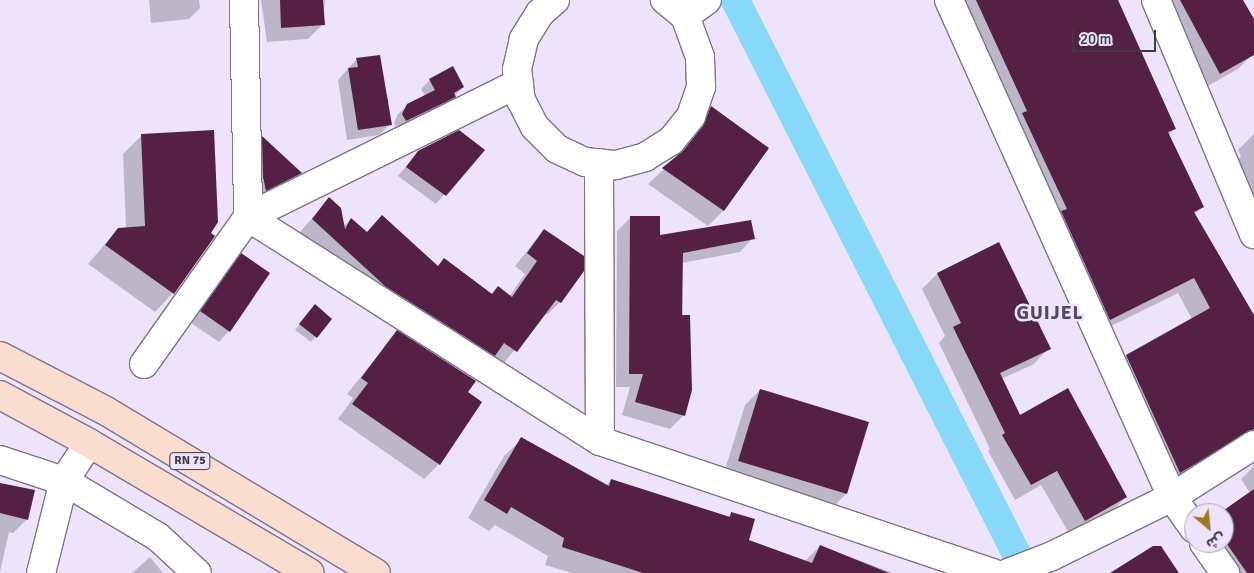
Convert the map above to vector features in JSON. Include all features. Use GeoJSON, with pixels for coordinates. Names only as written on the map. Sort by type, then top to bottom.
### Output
{"type":"FeatureCollection","features":[{"type":"Feature","properties":{"kind":"main road","name":"RN 75"},"geometry":{"type":"LineString","coordinates":[[0,356],[106,411],[376,573]]}},
{"type":"Feature","properties":{"kind":"main road","name":"RN 75"},"geometry":{"type":"LineString","coordinates":[[0,395],[89,443],[310,573]]}},
{"type":"Feature","properties":{"kind":"street"},"geometry":{"type":"LineString","coordinates":[[244,0],[248,217]]}},
{"type":"Feature","properties":{"kind":"street"},"geometry":{"type":"LineString","coordinates":[[950,0],[1172,497],[1184,514]]}},
{"type":"Feature","properties":{"kind":"street"},"geometry":{"type":"LineString","coordinates":[[1156,0],[1254,234]]}},
{"type":"Feature","properties":{"kind":"street"},"geometry":{"type":"LineString","coordinates":[[541,4],[524,39],[517,69],[521,100],[535,127],[557,149],[585,162],[616,165],[645,157],[672,141],[690,116],[701,87],[700,56],[686,5]]}},
{"type":"Feature","properties":{"kind":"street"},"geometry":{"type":"LineString","coordinates":[[144,364],[248,217],[519,83]]}},
{"type":"Feature","properties":{"kind":"street"},"geometry":{"type":"LineString","coordinates":[[599,163],[600,440]]}},
{"type":"Feature","properties":{"kind":"street"},"geometry":{"type":"LineString","coordinates":[[248,217],[600,440],[1005,572],[1052,556],[1172,497],[1254,444]]}},
{"type":"Feature","properties":{"kind":"street"},"geometry":{"type":"LineString","coordinates":[[41,573],[64,481],[89,443]]}},
{"type":"Feature","properties":{"kind":"street"},"geometry":{"type":"LineString","coordinates":[[0,460],[64,481],[158,537],[197,573]]}},
{"type":"Feature","properties":{"kind":"street"},"geometry":{"type":"LineString","coordinates":[[1211,553],[1225,573]]}},
{"type":"Feature","properties":{"kind":"building"},"geometry":{"type":"Polygon","coordinates":[[[280,0],[323,0],[325,25],[281,28],[280,0]]]}},
{"type":"Feature","properties":{"kind":"building"},"geometry":{"type":"Polygon","coordinates":[[[976,0],[1118,0],[1176,129],[1168,132],[1204,207],[1194,212],[1254,315],[1254,429],[1180,473],[1126,355],[1210,308],[1194,278],[1110,320],[1061,211],[1067,209],[1022,113],[1027,111],[976,0]]]}},
{"type":"Feature","properties":{"kind":"building"},"geometry":{"type":"Polygon","coordinates":[[[1180,0],[1243,0],[1254,19],[1254,55],[1220,74],[1180,0]]]}},
{"type":"Feature","properties":{"kind":"building"},"geometry":{"type":"Polygon","coordinates":[[[380,55],[392,125],[358,130],[348,68],[358,67],[356,58],[380,55]]]}},
{"type":"Feature","properties":{"kind":"building"},"geometry":{"type":"Polygon","coordinates":[[[453,66],[464,87],[454,93],[456,97],[406,121],[402,114],[407,104],[435,90],[429,79],[453,66]]]}},
{"type":"Feature","properties":{"kind":"building"},"geometry":{"type":"Polygon","coordinates":[[[711,106],[769,148],[724,211],[662,168],[683,151],[703,126],[711,106]]]}},
{"type":"Feature","properties":{"kind":"building"},"geometry":{"type":"Polygon","coordinates":[[[214,130],[218,222],[211,233],[215,236],[174,294],[105,245],[118,228],[145,226],[141,134],[214,130]]]}},
{"type":"Feature","properties":{"kind":"building"},"geometry":{"type":"Polygon","coordinates":[[[459,130],[485,150],[446,196],[406,167],[418,151],[459,130]]]}},
{"type":"Feature","properties":{"kind":"building"},"geometry":{"type":"Polygon","coordinates":[[[262,136],[302,173],[266,191],[263,177],[262,136]]]}},
{"type":"Feature","properties":{"kind":"building"},"geometry":{"type":"Polygon","coordinates":[[[329,197],[341,208],[345,229],[351,218],[367,232],[382,215],[438,266],[444,258],[492,294],[498,286],[512,297],[537,261],[527,253],[544,229],[584,256],[584,271],[561,303],[556,300],[517,352],[504,343],[495,356],[385,286],[312,219],[329,197]]]}},
{"type":"Feature","properties":{"kind":"building"},"geometry":{"type":"Polygon","coordinates":[[[630,216],[660,216],[660,235],[751,220],[755,239],[683,253],[682,315],[690,315],[692,390],[685,416],[635,402],[643,374],[629,374],[630,216]]]}},
{"type":"Feature","properties":{"kind":"building"},"geometry":{"type":"Polygon","coordinates":[[[999,242],[1051,349],[1000,373],[1020,415],[1068,388],[1127,497],[1085,521],[1057,471],[1031,485],[1002,435],[1005,433],[953,327],[961,323],[937,273],[999,242]]]}},
{"type":"Feature","properties":{"kind":"building"},"geometry":{"type":"Polygon","coordinates":[[[241,253],[270,273],[230,332],[200,311],[241,253]]]}},
{"type":"Feature","properties":{"kind":"building"},"geometry":{"type":"Polygon","coordinates":[[[315,304],[332,319],[317,338],[299,324],[315,304]]]}},
{"type":"Feature","properties":{"kind":"building"},"geometry":{"type":"Polygon","coordinates":[[[397,330],[476,381],[468,392],[482,402],[440,465],[352,404],[368,383],[361,378],[397,330]]]}},
{"type":"Feature","properties":{"kind":"building"},"geometry":{"type":"Polygon","coordinates":[[[760,389],[869,422],[847,494],[738,461],[760,389]]]}},
{"type":"Feature","properties":{"kind":"building"},"geometry":{"type":"Polygon","coordinates":[[[521,437],[609,486],[611,479],[730,517],[731,512],[755,519],[749,540],[812,563],[820,545],[889,573],[643,573],[562,547],[564,538],[511,507],[507,514],[484,500],[521,437]]]}},
{"type":"Feature","properties":{"kind":"building"},"geometry":{"type":"Polygon","coordinates":[[[0,483],[35,490],[28,520],[0,513],[0,483]]]}},
{"type":"Feature","properties":{"kind":"building"},"geometry":{"type":"Polygon","coordinates":[[[1254,489],[1254,573],[1247,573],[1233,553],[1234,503],[1254,489]]]}},
{"type":"Feature","properties":{"kind":"building"},"geometry":{"type":"Polygon","coordinates":[[[1153,546],[1161,546],[1179,573],[1110,573],[1153,546]]]}},
{"type":"Feature","properties":{"kind":"waterway"},"geometry":{"type":"LineString","coordinates":[[735,0],[1026,573]]}},
{"type":"Feature","properties":{"kind":"district","name":"GUIJEL"},"geometry":{"type":"Point","coordinates":[1050,314]}}]}
